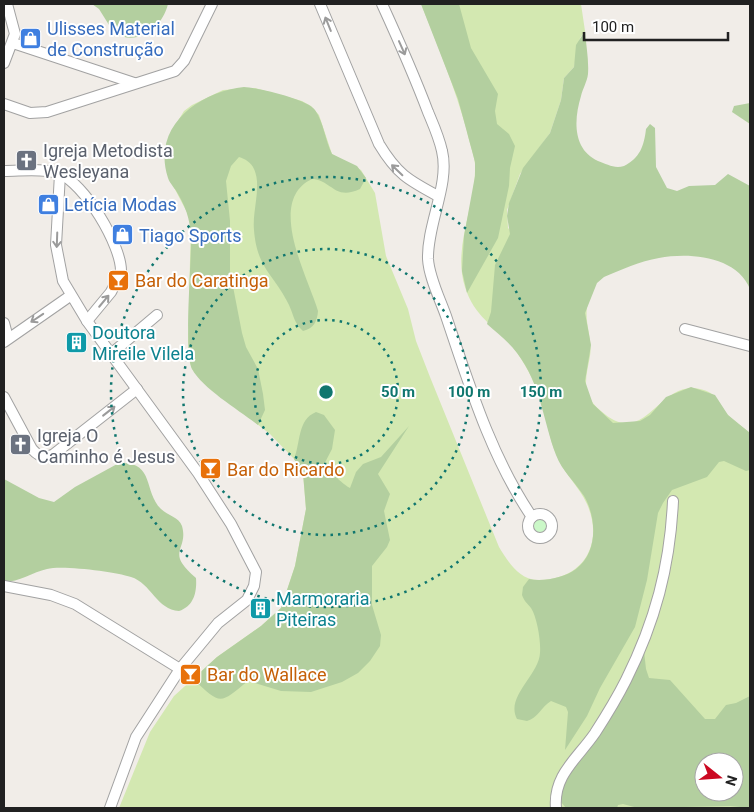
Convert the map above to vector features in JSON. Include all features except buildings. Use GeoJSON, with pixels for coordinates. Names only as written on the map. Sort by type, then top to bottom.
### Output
{"type":"FeatureCollection","features":[{"type":"Feature","properties":{"kind":"street"},"geometry":{"type":"LineString","coordinates":[[4,62],[13,43],[14,30],[7,4]]}},
{"type":"Feature","properties":{"kind":"street"},"geometry":{"type":"LineString","coordinates":[[4,104],[30,113],[46,112],[178,69],[212,4]]}},
{"type":"Feature","properties":{"kind":"street"},"geometry":{"type":"LineString","coordinates":[[320,4],[379,144],[388,160],[394,168],[413,183],[438,196]]}},
{"type":"Feature","properties":{"kind":"street"},"geometry":{"type":"LineString","coordinates":[[382,4],[413,71],[442,150],[444,165],[428,253],[431,271],[461,360],[500,462],[514,491],[532,517]]}},
{"type":"Feature","properties":{"kind":"street"},"geometry":{"type":"LineString","coordinates":[[13,43],[134,83]]}},
{"type":"Feature","properties":{"kind":"street"},"geometry":{"type":"LineString","coordinates":[[4,171],[48,171],[60,174],[67,178],[95,207],[121,266],[119,280],[87,320]]}},
{"type":"Feature","properties":{"kind":"street"},"geometry":{"type":"LineString","coordinates":[[60,174],[57,257],[62,281],[87,320],[203,480],[231,524],[256,572],[254,586],[247,600],[218,623],[180,669],[134,742],[110,808]]}},
{"type":"Feature","properties":{"kind":"street"},"geometry":{"type":"LineString","coordinates":[[4,323],[6,340],[70,296]]}},
{"type":"Feature","properties":{"kind":"street"},"geometry":{"type":"LineString","coordinates":[[112,353],[157,315]]}},
{"type":"Feature","properties":{"kind":"street"},"geometry":{"type":"LineString","coordinates":[[685,329],[750,346]]}},
{"type":"Feature","properties":{"kind":"street"},"geometry":{"type":"LineString","coordinates":[[4,397],[32,449],[37,454],[45,457],[54,454],[137,389]]}},
{"type":"Feature","properties":{"kind":"street"},"geometry":{"type":"LineString","coordinates":[[556,808],[557,786],[562,776],[609,711],[649,628],[663,582],[673,500]]}},
{"type":"Feature","properties":{"kind":"street"},"geometry":{"type":"LineString","coordinates":[[4,586],[51,595],[75,604],[180,669]]}},
{"type":"Feature","properties":{"kind":"green space"},"geometry":{"type":"Polygon","coordinates":[[[92,4],[168,4],[165,13],[155,27],[148,33],[132,38],[114,33],[99,9],[92,4]]]}},
{"type":"Feature","properties":{"kind":"green space"},"geometry":{"type":"Polygon","coordinates":[[[421,4],[581,4],[585,31],[580,38],[574,67],[564,78],[561,100],[550,133],[520,174],[507,210],[508,228],[588,303],[587,316],[591,349],[586,385],[587,392],[594,405],[601,411],[616,421],[630,423],[641,419],[673,394],[686,389],[700,389],[710,392],[729,417],[750,433],[750,808],[119,808],[150,732],[174,696],[217,657],[261,626],[281,608],[295,566],[306,509],[303,473],[294,459],[270,434],[206,385],[192,369],[190,363],[188,342],[191,220],[168,176],[166,151],[171,132],[184,111],[192,105],[223,90],[255,88],[302,101],[311,106],[319,115],[332,154],[361,170],[375,193],[386,256],[408,309],[416,341],[502,552],[519,573],[525,577],[537,580],[553,579],[566,574],[586,558],[591,546],[593,533],[592,519],[580,491],[557,456],[539,396],[531,377],[512,345],[476,309],[465,287],[461,256],[475,179],[475,164],[467,131],[446,67],[421,4]]]}},
{"type":"Feature","properties":{"kind":"green space"},"geometry":{"type":"Polygon","coordinates":[[[421,4],[459,4],[471,48],[498,94],[495,111],[497,124],[509,134],[515,146],[498,238],[467,293],[462,271],[464,236],[475,176],[475,162],[458,99],[421,4]]]}},
{"type":"Feature","properties":{"kind":"green space"},"geometry":{"type":"Polygon","coordinates":[[[585,31],[588,74],[579,105],[576,124],[579,141],[583,149],[590,156],[611,166],[624,166],[634,159],[640,151],[646,129],[650,124],[655,128],[656,167],[667,188],[677,191],[689,186],[715,185],[728,174],[750,186],[750,289],[744,278],[735,269],[723,263],[698,256],[671,256],[645,261],[604,277],[597,283],[585,313],[591,345],[585,381],[593,404],[613,423],[640,421],[650,415],[666,397],[691,387],[715,395],[728,415],[750,433],[750,470],[746,471],[724,461],[719,462],[707,477],[672,490],[663,503],[658,513],[647,580],[635,627],[600,688],[587,716],[565,750],[568,712],[566,707],[551,701],[531,720],[517,719],[515,703],[538,661],[540,653],[535,617],[522,595],[523,587],[529,579],[541,580],[560,577],[576,569],[583,562],[592,545],[593,525],[591,514],[584,496],[559,461],[541,403],[525,365],[510,345],[487,324],[491,312],[495,265],[510,234],[507,216],[509,203],[523,168],[550,133],[561,100],[564,78],[574,67],[576,45],[585,31]]]}},
{"type":"Feature","properties":{"kind":"green space"},"geometry":{"type":"Polygon","coordinates":[[[244,87],[282,95],[310,106],[315,110],[320,120],[332,154],[357,166],[366,178],[360,189],[344,193],[319,180],[312,179],[298,190],[292,204],[291,222],[294,241],[318,311],[314,324],[303,331],[296,322],[283,294],[262,263],[259,254],[254,230],[257,183],[254,169],[248,161],[239,157],[231,166],[226,181],[230,221],[230,271],[242,333],[246,347],[258,369],[263,394],[265,410],[258,425],[213,392],[197,377],[192,369],[188,346],[190,230],[184,206],[168,178],[165,159],[166,143],[173,128],[183,115],[196,104],[211,96],[227,90],[244,87]]]}},
{"type":"Feature","properties":{"kind":"green space"},"geometry":{"type":"Polygon","coordinates":[[[750,103],[750,124],[732,112],[734,106],[750,103]]]}},
{"type":"Feature","properties":{"kind":"green space"},"geometry":{"type":"Polygon","coordinates":[[[316,412],[324,415],[335,430],[332,449],[318,476],[329,474],[335,476],[350,488],[356,472],[363,464],[381,457],[409,426],[378,474],[390,494],[384,511],[390,540],[387,547],[372,566],[372,605],[381,635],[380,646],[370,661],[358,673],[342,682],[311,692],[281,691],[248,681],[226,698],[216,698],[193,679],[217,657],[261,626],[281,608],[295,566],[306,509],[303,473],[294,459],[300,432],[306,420],[316,412]]]}},
{"type":"Feature","properties":{"kind":"green space"},"geometry":{"type":"Polygon","coordinates":[[[119,463],[138,467],[147,478],[152,494],[161,509],[181,523],[183,541],[179,556],[186,569],[196,578],[195,593],[188,606],[179,611],[171,609],[159,601],[138,580],[102,571],[55,568],[42,570],[4,582],[4,479],[39,498],[54,502],[75,487],[119,463]]]}},
{"type":"Feature","properties":{"kind":"green space"},"geometry":{"type":"Polygon","coordinates":[[[540,516],[547,519],[550,526],[547,533],[540,536],[533,533],[530,526],[533,519],[540,516]]]}},
{"type":"Feature","properties":{"kind":"green space"},"geometry":{"type":"Polygon","coordinates":[[[644,651],[649,678],[670,680],[705,719],[715,719],[726,705],[736,703],[750,696],[750,808],[730,806],[638,808],[623,804],[618,805],[617,808],[566,808],[561,802],[560,786],[644,651]]]}},
{"type":"Feature","properties":{"kind":"place","name":"Ulisses Material de Construção"},"geometry":{"type":"Point","coordinates":[31,38]}},
{"type":"Feature","properties":{"kind":"place","name":"Igreja Metodista Wesleyana"},"geometry":{"type":"Point","coordinates":[27,160]}},
{"type":"Feature","properties":{"kind":"place","name":"Letícia Modas"},"geometry":{"type":"Point","coordinates":[48,204]}},
{"type":"Feature","properties":{"kind":"place","name":"Tiago Sports"},"geometry":{"type":"Point","coordinates":[123,235]}},
{"type":"Feature","properties":{"kind":"place","name":"Bar do Caratinga"},"geometry":{"type":"Point","coordinates":[119,280]}},
{"type":"Feature","properties":{"kind":"place","name":"Doutora Mireile Vilela"},"geometry":{"type":"Point","coordinates":[76,342]}},
{"type":"Feature","properties":{"kind":"place","name":"Igreja O Caminho é Jesus"},"geometry":{"type":"Point","coordinates":[21,445]}},
{"type":"Feature","properties":{"kind":"place","name":"Bar do Ricardo"},"geometry":{"type":"Point","coordinates":[211,469]}},
{"type":"Feature","properties":{"kind":"place","name":"Marmoraria Piteiras"},"geometry":{"type":"Point","coordinates":[260,608]}},
{"type":"Feature","properties":{"kind":"place","name":"Bar do Wallace"},"geometry":{"type":"Point","coordinates":[191,674]}}]}
